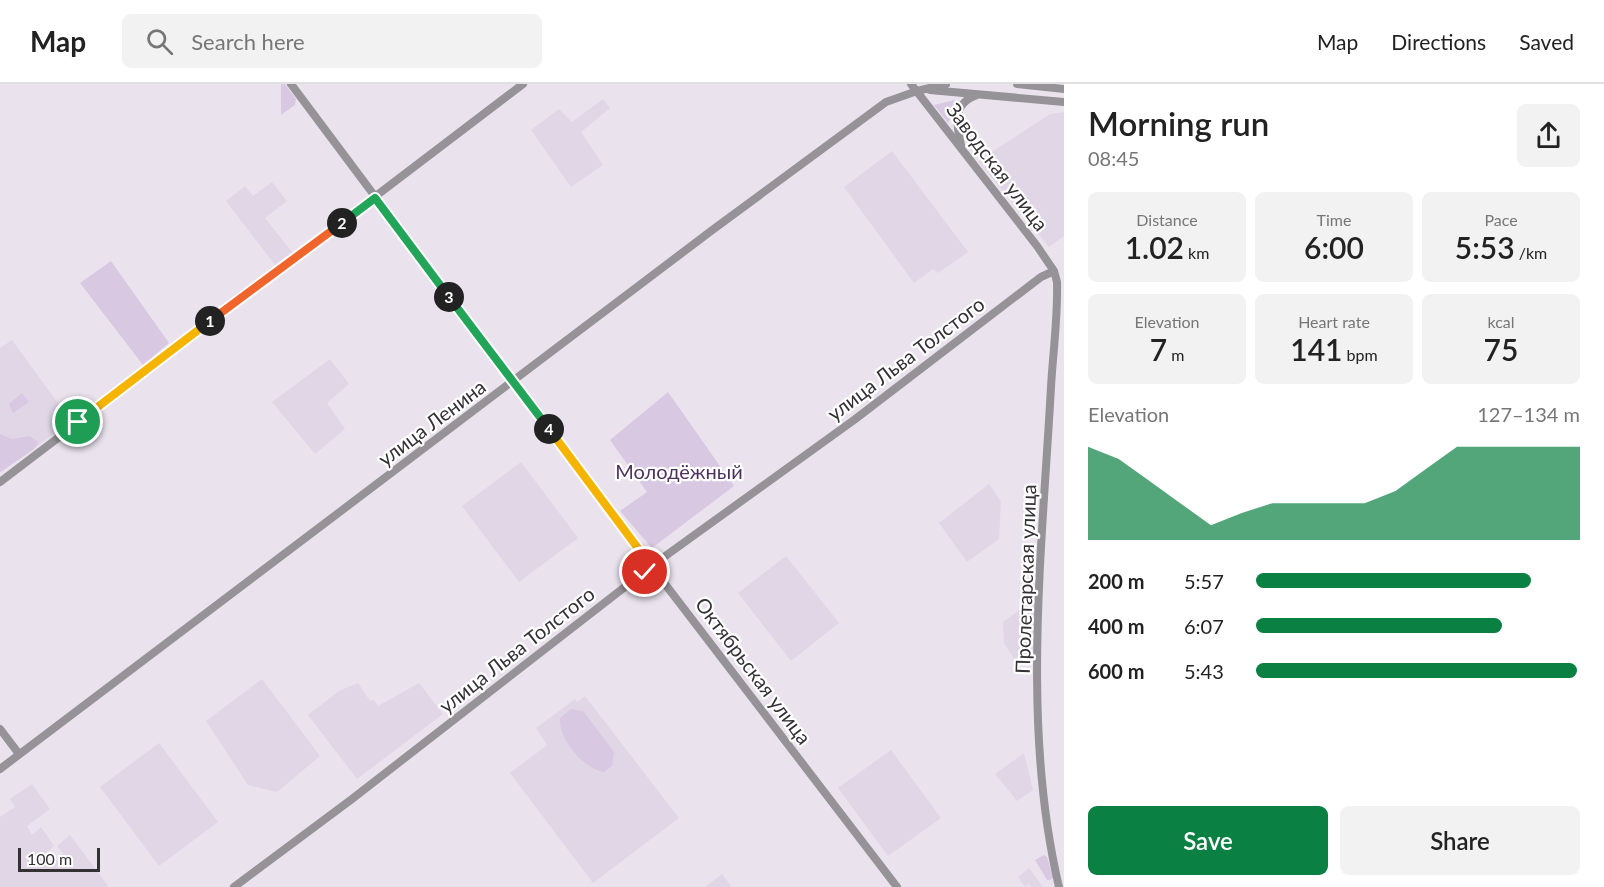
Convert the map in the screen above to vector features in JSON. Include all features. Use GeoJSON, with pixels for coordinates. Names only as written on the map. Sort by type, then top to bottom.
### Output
{"type":"FeatureCollection","features":[{"type":"Feature","properties":{"kind":"street","name":"Октябрьская улица"},"geometry":{"type":"LineString","coordinates":[[291,84],[652,567],[897,887]]}},
{"type":"Feature","properties":{"kind":"street"},"geometry":{"type":"LineString","coordinates":[[0,482],[523,84]]}},
{"type":"Feature","properties":{"kind":"street"},"geometry":{"type":"LineString","coordinates":[[1017,84],[1064,89]]}},
{"type":"Feature","properties":{"kind":"street","name":"улица Ленина"},"geometry":{"type":"LineString","coordinates":[[0,769],[886,102],[917,88],[948,86],[982,93],[1064,102]]}},
{"type":"Feature","properties":{"kind":"street","name":"Заводская улица"},"geometry":{"type":"LineString","coordinates":[[917,88],[1054,271]]}},
{"type":"Feature","properties":{"kind":"street"},"geometry":{"type":"LineString","coordinates":[[961,146],[957,118],[960,105],[982,93]]}},
{"type":"Feature","properties":{"kind":"street","name":"улица Льва Толстого"},"geometry":{"type":"LineString","coordinates":[[234,887],[352,799],[652,567],[854,420],[1041,277],[1054,271]]}},
{"type":"Feature","properties":{"kind":"street","name":"Пролетарская улица"},"geometry":{"type":"LineString","coordinates":[[1054,271],[1058,286],[1041,570],[1037,739],[1049,846],[1059,887]]}},
{"type":"Feature","properties":{"kind":"street"},"geometry":{"type":"LineString","coordinates":[[0,729],[19,754]]}},
{"type":"Feature","properties":{"kind":"shaded area"},"geometry":{"type":"Polygon","coordinates":[[[603,99],[610,108],[581,132],[603,165],[571,187],[531,130],[559,109],[572,122],[603,99]]]}},
{"type":"Feature","properties":{"kind":"shaded area"},"geometry":{"type":"Polygon","coordinates":[[[1064,112],[1064,236],[1049,247],[978,161],[1050,114],[1064,112]]]}},
{"type":"Feature","properties":{"kind":"shaded area"},"geometry":{"type":"Polygon","coordinates":[[[892,151],[968,252],[938,273],[933,269],[914,283],[844,187],[892,151]]]}},
{"type":"Feature","properties":{"kind":"shaded area"},"geometry":{"type":"Polygon","coordinates":[[[272,182],[287,201],[265,218],[292,252],[275,265],[226,201],[245,186],[253,196],[272,182]]]}},
{"type":"Feature","properties":{"kind":"shaded area"},"geometry":{"type":"Polygon","coordinates":[[[12,340],[71,421],[0,473],[0,348],[12,340]]]}},
{"type":"Feature","properties":{"kind":"shaded area"},"geometry":{"type":"Polygon","coordinates":[[[330,359],[349,384],[327,403],[345,429],[315,454],[272,402],[330,359]]]}},
{"type":"Feature","properties":{"kind":"shaded area"},"geometry":{"type":"Polygon","coordinates":[[[521,462],[578,538],[519,582],[462,506],[521,462]]]}},
{"type":"Feature","properties":{"kind":"shaded area"},"geometry":{"type":"Polygon","coordinates":[[[989,484],[1001,502],[999,539],[967,562],[939,523],[989,484]]]}},
{"type":"Feature","properties":{"kind":"shaded area"},"geometry":{"type":"Polygon","coordinates":[[[786,556],[839,623],[791,661],[738,593],[786,556]]]}},
{"type":"Feature","properties":{"kind":"shaded area"},"geometry":{"type":"Polygon","coordinates":[[[1036,598],[1032,655],[1018,665],[1004,643],[1003,622],[1036,598]]]}},
{"type":"Feature","properties":{"kind":"shaded area"},"geometry":{"type":"Polygon","coordinates":[[[262,679],[320,756],[277,792],[248,785],[206,721],[262,679]]]}},
{"type":"Feature","properties":{"kind":"shaded area"},"geometry":{"type":"Polygon","coordinates":[[[358,683],[370,701],[374,700],[378,706],[419,683],[443,714],[357,779],[308,715],[339,691],[358,683]]]}},
{"type":"Feature","properties":{"kind":"shaded area"},"geometry":{"type":"Polygon","coordinates":[[[585,696],[679,818],[593,883],[510,773],[547,745],[536,728],[575,699],[577,702],[585,696]]]}},
{"type":"Feature","properties":{"kind":"shaded area"},"geometry":{"type":"Polygon","coordinates":[[[159,743],[218,822],[159,866],[100,787],[159,743]]]}},
{"type":"Feature","properties":{"kind":"shaded area"},"geometry":{"type":"Polygon","coordinates":[[[891,750],[941,818],[888,856],[838,788],[891,750]]]}},
{"type":"Feature","properties":{"kind":"shaded area"},"geometry":{"type":"Polygon","coordinates":[[[1024,753],[1033,790],[1017,801],[995,774],[1024,753]]]}},
{"type":"Feature","properties":{"kind":"shaded area"},"geometry":{"type":"Polygon","coordinates":[[[32,784],[50,809],[27,826],[32,835],[41,827],[54,846],[41,857],[49,866],[63,854],[57,846],[70,835],[109,887],[0,887],[0,817],[15,807],[10,799],[32,784]]]}},
{"type":"Feature","properties":{"kind":"shaded area"},"geometry":{"type":"Polygon","coordinates":[[[1029,868],[1043,887],[1031,887],[1029,884],[1025,887],[1018,877],[1029,868]]]}},
{"type":"Feature","properties":{"kind":"shaded area"},"geometry":{"type":"Polygon","coordinates":[[[722,874],[732,887],[705,887],[722,874]]]}},
{"type":"Feature","properties":{"kind":"green space"},"geometry":{"type":"Polygon","coordinates":[[[281,84],[285,84],[296,99],[295,105],[281,115],[281,84]]]}},
{"type":"Feature","properties":{"kind":"green space"},"geometry":{"type":"Polygon","coordinates":[[[955,100],[957,102],[948,123],[934,105],[955,100]]]}},
{"type":"Feature","properties":{"kind":"green space"},"geometry":{"type":"Polygon","coordinates":[[[111,261],[169,343],[143,365],[80,283],[111,261]]]}},
{"type":"Feature","properties":{"kind":"green space","name":"Молодёжный"},"geometry":{"type":"Polygon","coordinates":[[[668,392],[734,486],[652,548],[620,511],[647,492],[610,440],[668,392]]]}},
{"type":"Feature","properties":{"kind":"green space"},"geometry":{"type":"Polygon","coordinates":[[[22,393],[29,402],[13,413],[9,404],[22,393]]]}},
{"type":"Feature","properties":{"kind":"green space"},"geometry":{"type":"Polygon","coordinates":[[[0,434],[12,439],[30,436],[39,443],[33,450],[0,472],[0,434]]]}},
{"type":"Feature","properties":{"kind":"green space"},"geometry":{"type":"Polygon","coordinates":[[[571,709],[583,711],[614,752],[612,766],[604,772],[596,770],[581,759],[563,735],[560,718],[571,709]]]}},
{"type":"Feature","properties":{"kind":"green space"},"geometry":{"type":"Polygon","coordinates":[[[1044,855],[1047,857],[1053,878],[1050,880],[1047,880],[1035,860],[1044,855]]]}},
{"type":"Feature","properties":{"kind":"route"},"geometry":{"type":"LineString","coordinates":[[78,422],[375,198],[652,567],[645,572]]}}]}
